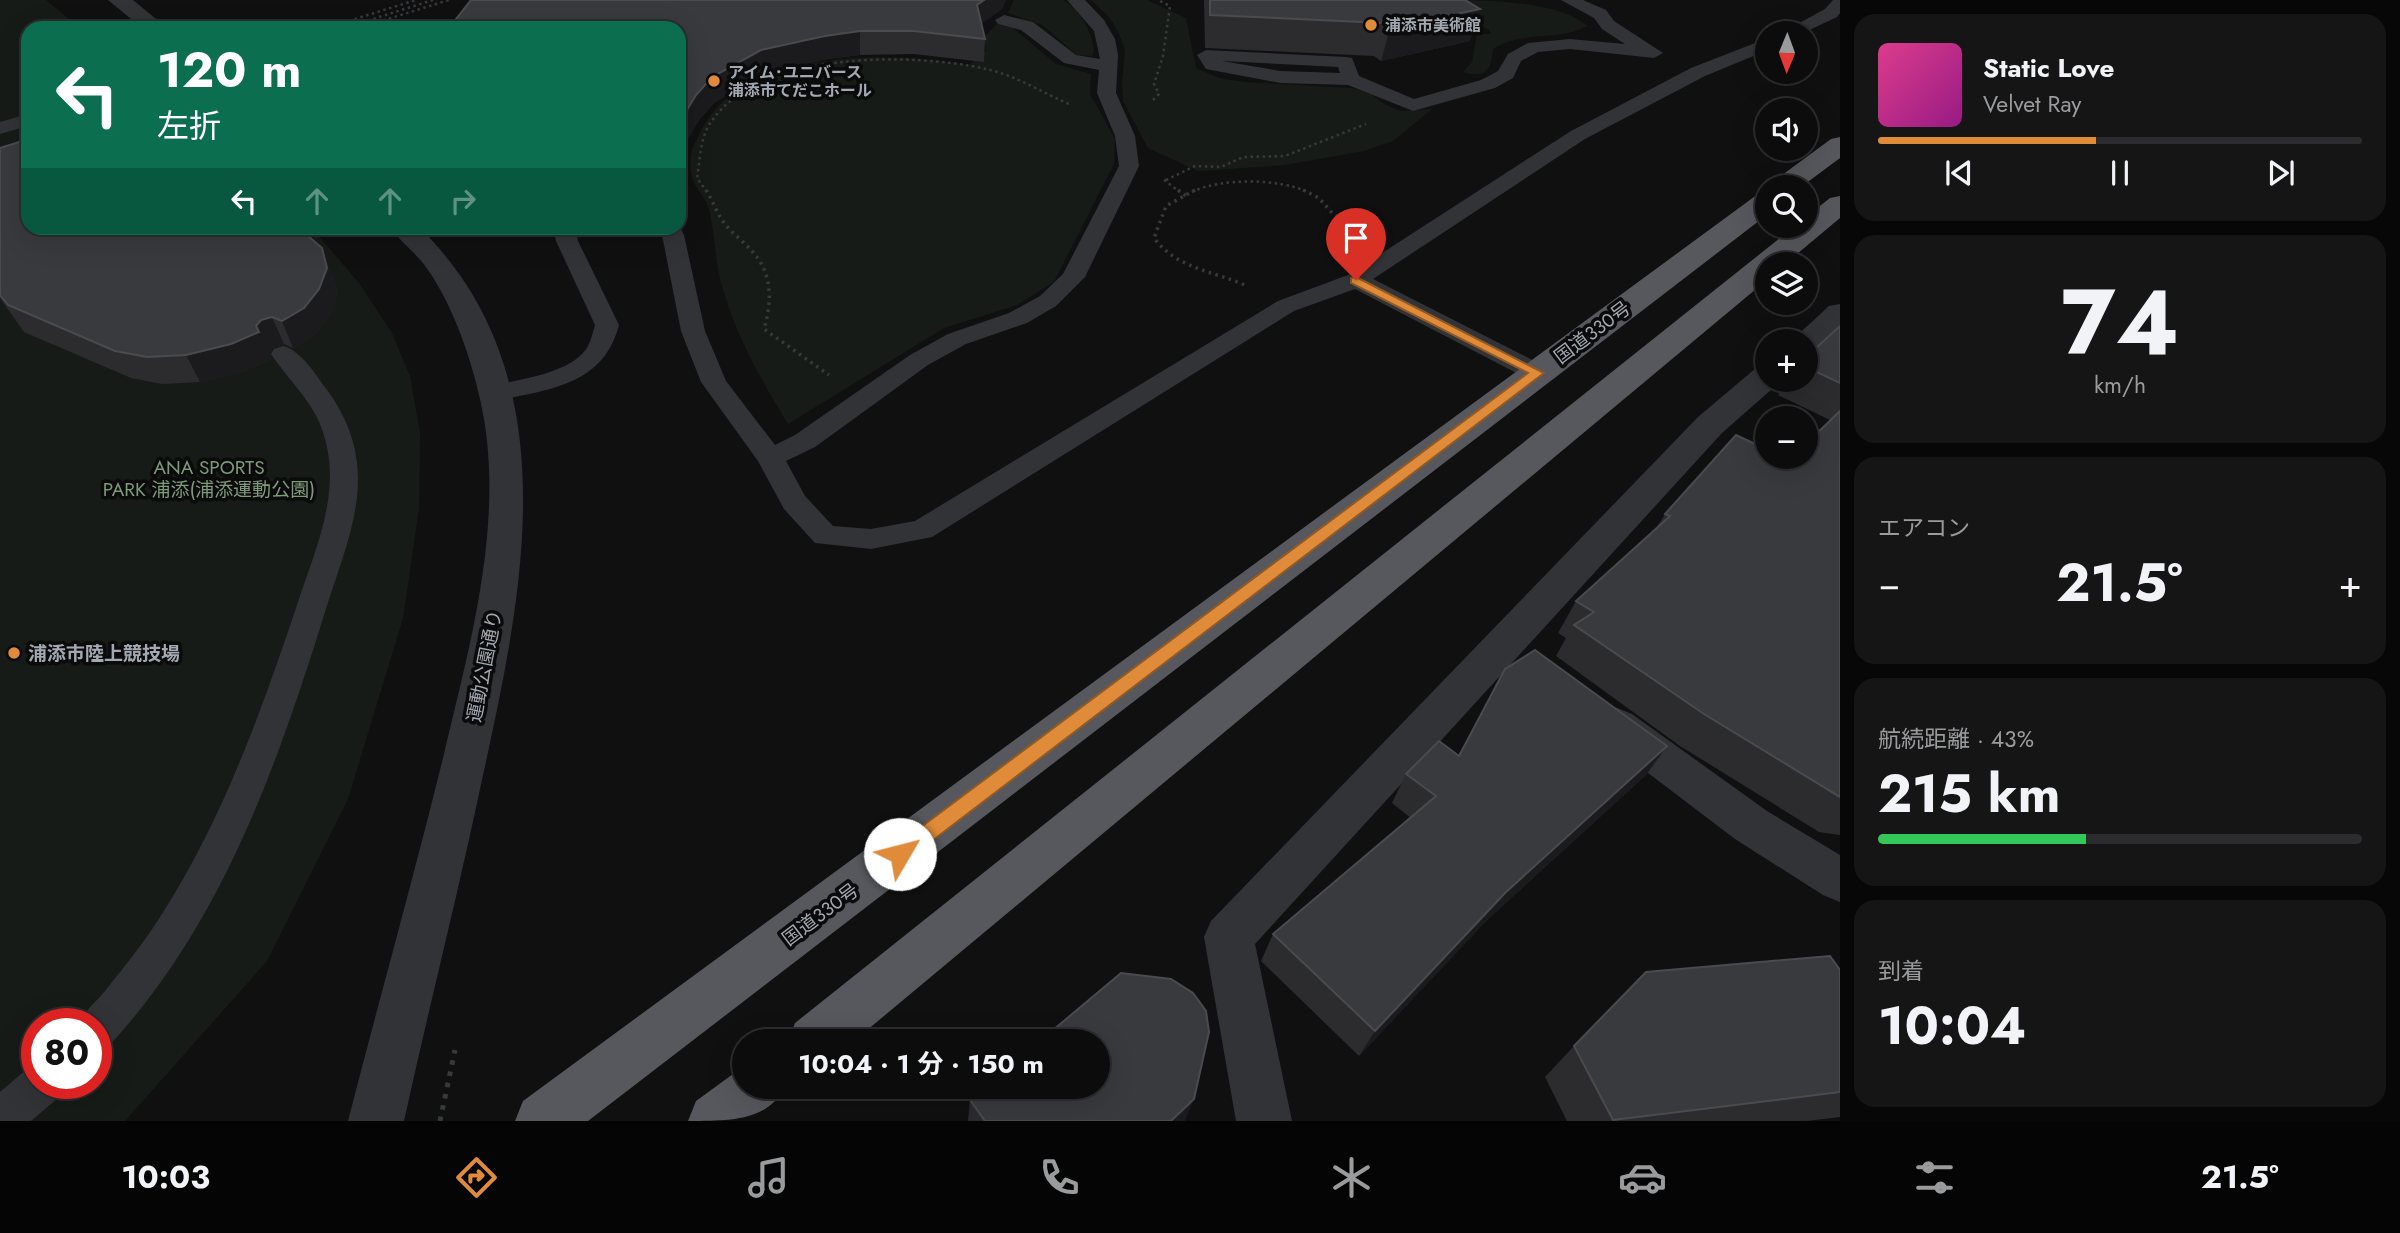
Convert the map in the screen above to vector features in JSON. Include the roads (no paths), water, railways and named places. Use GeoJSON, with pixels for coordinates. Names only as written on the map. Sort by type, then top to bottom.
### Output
{"type":"FeatureCollection","features":[{"type":"Feature","properties":{"kind":"highway"},"geometry":{"type":"LineString","coordinates":[[1800,175],[1840,145]]}},
{"type":"Feature","properties":{"kind":"highway"},"geometry":{"type":"LineString","coordinates":[[829,1029],[1840,204]]}},
{"type":"Feature","properties":{"kind":"highway","name":"国道330号"},"geometry":{"type":"LineString","coordinates":[[543,1121],[1755,210]]}},
{"type":"Feature","properties":{"kind":"highway"},"geometry":{"type":"LineString","coordinates":[[716,1121],[743,1099]]}},
{"type":"Feature","properties":{"kind":"street"},"geometry":{"type":"LineString","coordinates":[[119,0],[147,21]]}},
{"type":"Feature","properties":{"kind":"street","name":"運動公園通り"},"geometry":{"type":"LineString","coordinates":[[376,1121],[439,874],[490,649],[506,517],[506,462],[496,393],[464,308],[436,260],[412,235]]}},
{"type":"Feature","properties":{"kind":"street"},"geometry":{"type":"LineString","coordinates":[[1818,332],[1840,313]]}},
{"type":"Feature","properties":{"kind":"street"},"geometry":{"type":"LineString","coordinates":[[1264,1121],[1229,937],[1521,656],[1710,425],[1755,386]]}},
{"type":"Feature","properties":{"kind":"street"},"geometry":{"type":"LineString","coordinates":[[1583,701],[1751,825],[1840,880]]}},
{"type":"Feature","properties":{"kind":"lane"},"geometry":{"type":"LineString","coordinates":[[770,458],[806,441],[919,360],[957,339],[1018,318],[1048,301],[1073,277],[1129,166],[1127,134],[1106,94],[1109,54],[1105,37],[1096,19],[1075,0]]}},
{"type":"Feature","properties":{"kind":"lane"},"geometry":{"type":"LineString","coordinates":[[1569,0],[1600,14],[1608,25],[1631,43],[1698,72]]}},
{"type":"Feature","properties":{"kind":"lane"},"geometry":{"type":"LineString","coordinates":[[1815,21],[1831,13],[1840,3]]}},
{"type":"Feature","properties":{"kind":"lane"},"geometry":{"type":"LineString","coordinates":[[1004,20],[1027,26],[1070,59],[1108,66]]}},
{"type":"Feature","properties":{"kind":"lane"},"geometry":{"type":"LineString","coordinates":[[1351,79],[1346,62],[1206,55],[1212,65],[1280,76],[1351,79],[1413,105],[1488,84],[1506,74],[1514,58],[1534,47],[1570,44],[1654,53]]}},
{"type":"Feature","properties":{"kind":"lane"},"geometry":{"type":"LineString","coordinates":[[673,235],[693,331],[714,382],[770,458],[794,502],[825,536],[871,540],[922,530],[1286,306],[1356,280],[1578,135],[1698,72],[1755,48]]}},
{"type":"Feature","properties":{"kind":"lane"},"geometry":{"type":"LineString","coordinates":[[0,128],[21,122]]}},
{"type":"Feature","properties":{"kind":"lane"},"geometry":{"type":"LineString","coordinates":[[496,393],[561,377],[587,362],[600,348],[607,325],[566,235]]}},
{"type":"Feature","properties":{"kind":"lane"},"geometry":{"type":"LineString","coordinates":[[1356,280],[1537,373]]}},
{"type":"Feature","properties":{"kind":"lane"},"geometry":{"type":"LineString","coordinates":[[112,1010],[166,942],[214,862],[253,780],[282,700],[337,525],[344,479],[340,442],[329,409],[307,378],[283,354]]}},
{"type":"Feature","properties":{"kind":"lane"},"geometry":{"type":"LineString","coordinates":[[0,1120],[24,1099]]}},
{"type":"Feature","properties":{"kind":"place","name":"浦添市美術館"},"geometry":{"type":"Point","coordinates":[1371,25]}},
{"type":"Feature","properties":{"kind":"place","name":"アイム･ユニバース 浦添市てだこホール"},"geometry":{"type":"Point","coordinates":[714,81]}},
{"type":"Feature","properties":{"kind":"place","name":"浦添市陸上競技場"},"geometry":{"type":"Point","coordinates":[14,653]}},
{"type":"Feature","properties":{"kind":"park label","name":"ANA SPORTS PARK 浦添(浦添運動公園)"},"geometry":{"type":"Point","coordinates":[209,478]}}]}
